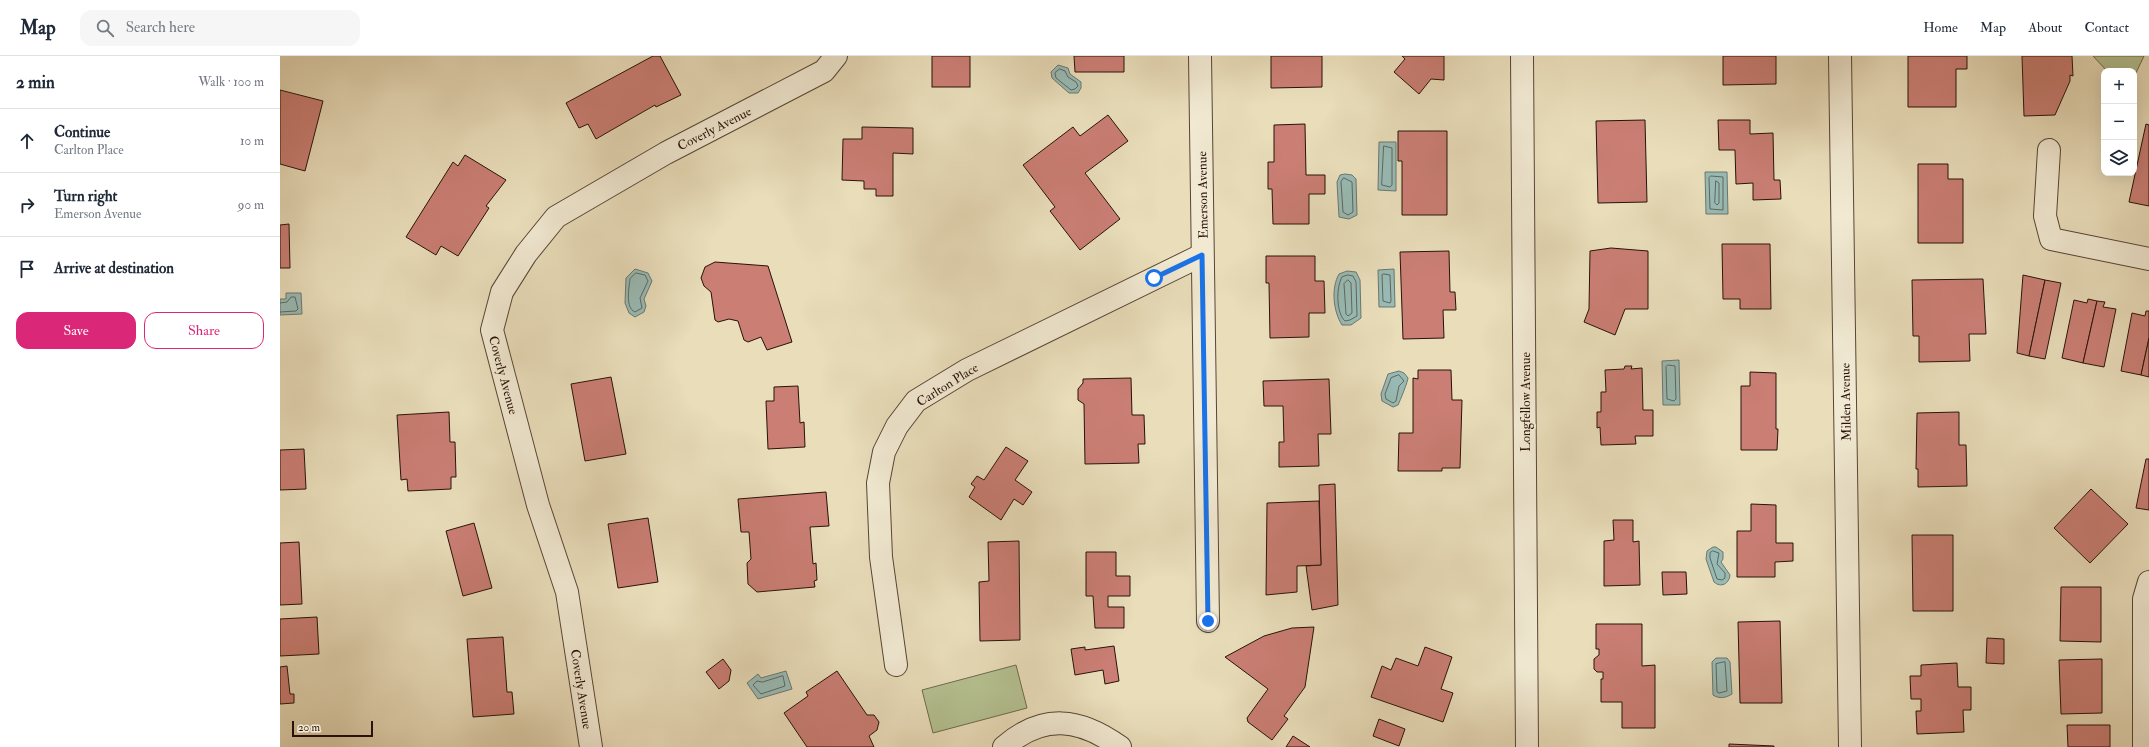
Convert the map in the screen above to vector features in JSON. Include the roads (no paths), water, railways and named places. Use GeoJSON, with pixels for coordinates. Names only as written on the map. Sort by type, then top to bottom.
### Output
{"type":"FeatureCollection","features":[{"type":"Feature","properties":{"kind":"street","name":"Coverly Avenue"},"geometry":{"type":"LineString","coordinates":[[591,747],[567,592],[538,505],[492,330],[502,292],[526,254],[556,217],[666,153],[824,71],[836,56]]}},
{"type":"Feature","properties":{"kind":"street","name":"Emerson Avenue"},"geometry":{"type":"LineString","coordinates":[[1200,56],[1208,621]]}},
{"type":"Feature","properties":{"kind":"street","name":"Longfellow Avenue"},"geometry":{"type":"LineString","coordinates":[[1522,56],[1527,747]]}},
{"type":"Feature","properties":{"kind":"street","name":"Milden Avenue"},"geometry":{"type":"LineString","coordinates":[[1840,56],[1850,747]]}},
{"type":"Feature","properties":{"kind":"street"},"geometry":{"type":"LineString","coordinates":[[2049,150],[2045,216],[2051,239],[2149,260]]}},
{"type":"Feature","properties":{"kind":"street","name":"Carlton Place"},"geometry":{"type":"LineString","coordinates":[[896,665],[881,557],[878,483],[884,452],[897,426],[916,401],[967,370],[1202,255]]}},
{"type":"Feature","properties":{"kind":"street"},"geometry":{"type":"LineString","coordinates":[[2144,747],[2144,599],[2149,582]]}},
{"type":"Feature","properties":{"kind":"street"},"geometry":{"type":"LineString","coordinates":[[1004,747],[1020,734],[1046,724],[1069,724],[1086,727],[1105,736],[1120,747]]}},
{"type":"Feature","properties":{"kind":"water"},"geometry":{"type":"Polygon","coordinates":[[[1058,65],[1068,68],[1070,74],[1081,82],[1081,88],[1078,93],[1069,93],[1052,78],[1051,72],[1058,65]]]}},
{"type":"Feature","properties":{"kind":"water"},"geometry":{"type":"Polygon","coordinates":[[[1379,142],[1396,142],[1396,191],[1378,190],[1379,142]]]}},
{"type":"Feature","properties":{"kind":"water"},"geometry":{"type":"Polygon","coordinates":[[[1705,172],[1727,172],[1728,214],[1706,214],[1705,172]]]}},
{"type":"Feature","properties":{"kind":"water"},"geometry":{"type":"Polygon","coordinates":[[[1340,175],[1352,175],[1356,179],[1357,215],[1349,219],[1339,217],[1337,182],[1340,175]]]}},
{"type":"Feature","properties":{"kind":"water"},"geometry":{"type":"Polygon","coordinates":[[[635,269],[648,273],[652,281],[644,299],[646,306],[644,312],[635,317],[629,313],[625,303],[626,278],[635,269]]]}},
{"type":"Feature","properties":{"kind":"water"},"geometry":{"type":"Polygon","coordinates":[[[1394,269],[1395,307],[1379,307],[1378,270],[1394,269]]]}},
{"type":"Feature","properties":{"kind":"water"},"geometry":{"type":"Polygon","coordinates":[[[1347,271],[1356,272],[1360,280],[1361,318],[1351,325],[1342,325],[1335,306],[1334,293],[1336,280],[1339,274],[1347,271]]]}},
{"type":"Feature","properties":{"kind":"water"},"geometry":{"type":"Polygon","coordinates":[[[286,293],[301,293],[302,314],[280,315],[280,299],[286,299],[286,293]]]}},
{"type":"Feature","properties":{"kind":"water"},"geometry":{"type":"Polygon","coordinates":[[[1679,360],[1680,405],[1663,405],[1662,361],[1679,360]]]}},
{"type":"Feature","properties":{"kind":"water"},"geometry":{"type":"Polygon","coordinates":[[[1399,371],[1404,373],[1408,378],[1398,405],[1393,407],[1382,401],[1381,394],[1388,374],[1399,371]]]}},
{"type":"Feature","properties":{"kind":"water"},"geometry":{"type":"Polygon","coordinates":[[[1713,547],[1716,547],[1723,552],[1723,559],[1721,562],[1730,575],[1728,581],[1722,585],[1714,582],[1706,559],[1707,551],[1713,547]]]}},
{"type":"Feature","properties":{"kind":"water"},"geometry":{"type":"Polygon","coordinates":[[[1716,658],[1727,658],[1730,662],[1732,694],[1725,697],[1713,695],[1712,662],[1716,658]]]}},
{"type":"Feature","properties":{"kind":"water"},"geometry":{"type":"Polygon","coordinates":[[[786,671],[792,689],[758,699],[747,683],[758,674],[761,678],[786,671]]]}}]}
